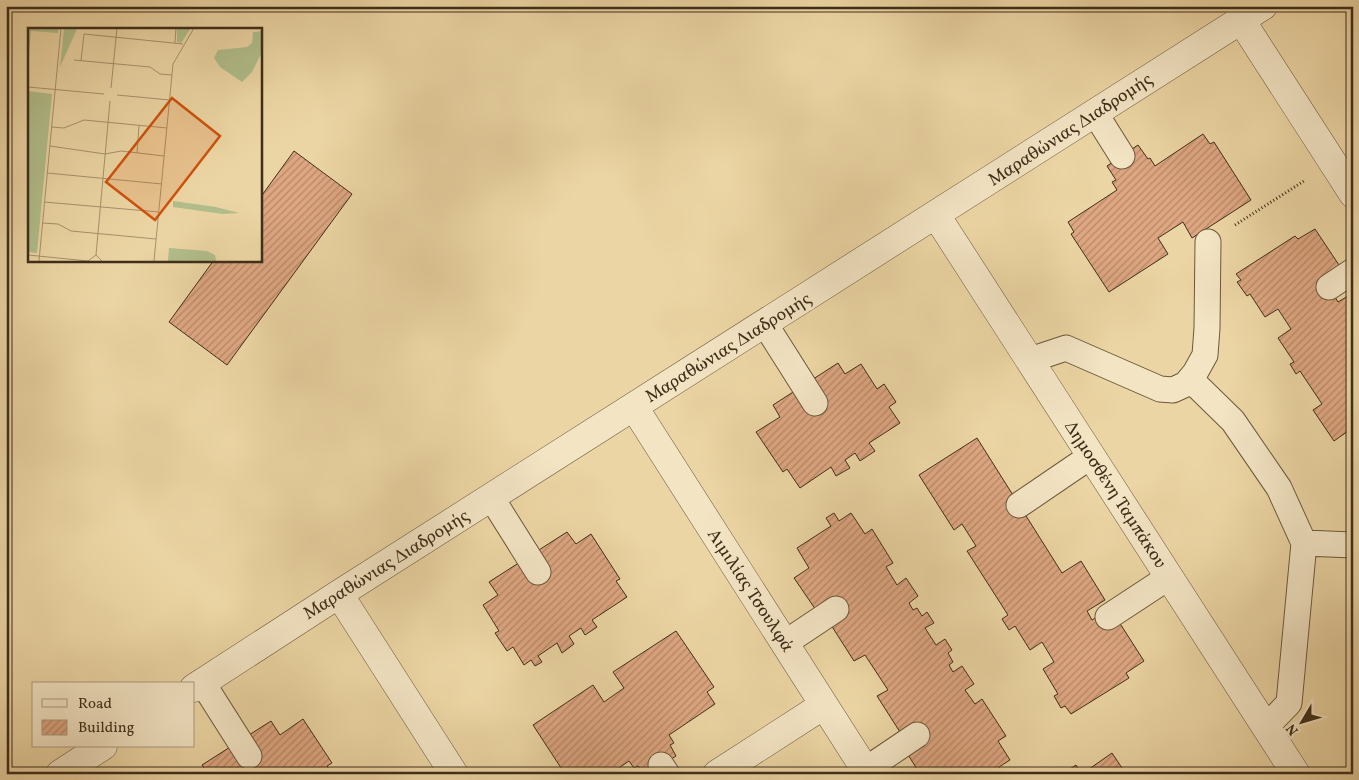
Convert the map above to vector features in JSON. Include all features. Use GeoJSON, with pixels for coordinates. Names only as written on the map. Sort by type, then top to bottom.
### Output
{"type":"FeatureCollection","features":[{"type":"Feature","properties":{"kind":"street","name":"Μαραθώνιας Διαδρομής"},"geometry":{"type":"LineString","coordinates":[[198,685],[1252,13]]}},
{"type":"Feature","properties":{"kind":"street"},"geometry":{"type":"LineString","coordinates":[[1252,13],[1332,163],[1353,194]]}},
{"type":"Feature","properties":{"kind":"street"},"geometry":{"type":"LineString","coordinates":[[1095,113],[1122,156]]}},
{"type":"Feature","properties":{"kind":"street","name":"Δημοσθένη Ταμπάκου"},"geometry":{"type":"LineString","coordinates":[[936,214],[1296,774]]}},
{"type":"Feature","properties":{"kind":"street"},"geometry":{"type":"LineString","coordinates":[[1030,360],[1066,348],[1160,389],[1173,390],[1186,384],[1205,355],[1208,242]]}},
{"type":"Feature","properties":{"kind":"street"},"geometry":{"type":"LineString","coordinates":[[1329,287],[1353,271]]}},
{"type":"Feature","properties":{"kind":"street"},"geometry":{"type":"LineString","coordinates":[[765,324],[815,403]]}},
{"type":"Feature","properties":{"kind":"street"},"geometry":{"type":"LineString","coordinates":[[1190,379],[1233,422],[1279,488],[1304,544],[1289,703],[1266,727]]}},
{"type":"Feature","properties":{"kind":"street","name":"Αιμιλίας Τσουλφά"},"geometry":{"type":"LineString","coordinates":[[634,407],[867,772]]}},
{"type":"Feature","properties":{"kind":"street"},"geometry":{"type":"LineString","coordinates":[[1019,505],[1091,456]]}},
{"type":"Feature","properties":{"kind":"street"},"geometry":{"type":"LineString","coordinates":[[491,497],[538,572]]}},
{"type":"Feature","properties":{"kind":"street"},"geometry":{"type":"LineString","coordinates":[[1304,544],[1353,545]]}},
{"type":"Feature","properties":{"kind":"street"},"geometry":{"type":"LineString","coordinates":[[1108,617],[1169,577]]}},
{"type":"Feature","properties":{"kind":"street"},"geometry":{"type":"LineString","coordinates":[[339,594],[454,774]]}},
{"type":"Feature","properties":{"kind":"street"},"geometry":{"type":"LineString","coordinates":[[785,643],[836,609]]}},
{"type":"Feature","properties":{"kind":"street"},"geometry":{"type":"LineString","coordinates":[[198,685],[249,756]]}},
{"type":"Feature","properties":{"kind":"street"},"geometry":{"type":"LineString","coordinates":[[717,774],[824,704]]}},
{"type":"Feature","properties":{"kind":"street"},"geometry":{"type":"LineString","coordinates":[[867,772],[917,735]]}},
{"type":"Feature","properties":{"kind":"street"},"geometry":{"type":"LineString","coordinates":[[60,774],[100,748]]}},
{"type":"Feature","properties":{"kind":"path"},"geometry":{"type":"LineString","coordinates":[[1208,242],[1332,163]]}},
{"type":"Feature","properties":{"kind":"building"},"geometry":{"type":"Polygon","coordinates":[[[1203,134],[1210,144],[1214,142],[1251,200],[1192,238],[1183,222],[1158,238],[1168,254],[1109,292],[1071,234],[1074,232],[1068,222],[1117,190],[1112,182],[1116,180],[1107,166],[1138,145],[1155,166],[1203,134]]]}},
{"type":"Feature","properties":{"kind":"building"},"geometry":{"type":"Polygon","coordinates":[[[294,151],[352,194],[227,365],[169,322],[213,261],[261,261],[261,197],[294,151]]]}},
{"type":"Feature","properties":{"kind":"building"},"geometry":{"type":"Polygon","coordinates":[[[1315,229],[1341,268],[1329,287],[1338,302],[1353,293],[1353,432],[1351,429],[1334,441],[1313,410],[1322,404],[1300,371],[1296,374],[1290,364],[1294,362],[1278,338],[1291,329],[1278,309],[1265,317],[1250,294],[1247,296],[1237,282],[1241,280],[1236,274],[1295,236],[1298,239],[1315,229]]]}},
{"type":"Feature","properties":{"kind":"building"},"geometry":{"type":"Polygon","coordinates":[[[838,363],[845,374],[861,364],[877,389],[884,384],[896,402],[889,407],[900,423],[869,443],[875,451],[860,461],[855,453],[845,460],[850,468],[836,476],[831,467],[800,488],[787,469],[783,472],[756,432],[780,417],[773,405],[838,363]]]}},
{"type":"Feature","properties":{"kind":"building"},"geometry":{"type":"Polygon","coordinates":[[[977,438],[1062,573],[1081,561],[1105,600],[1087,611],[1092,620],[1105,612],[1119,622],[1144,661],[1126,673],[1129,678],[1071,714],[1065,706],[1061,708],[1054,696],[1058,694],[1043,669],[1054,662],[1042,642],[1030,650],[1015,626],[1009,630],[1002,619],[1008,615],[967,551],[976,546],[962,524],[954,530],[919,475],[977,438]]]}},
{"type":"Feature","properties":{"kind":"building"},"geometry":{"type":"Polygon","coordinates":[[[834,513],[839,521],[851,513],[865,534],[872,529],[893,563],[886,567],[897,585],[906,578],[918,596],[909,603],[913,610],[917,608],[922,616],[927,612],[934,623],[925,628],[936,645],[945,639],[952,650],[948,653],[953,662],[949,665],[953,672],[962,666],[974,684],[965,690],[975,704],[982,699],[1006,736],[998,741],[1010,760],[999,767],[1004,774],[992,774],[991,772],[988,774],[920,774],[907,753],[900,732],[877,696],[888,690],[865,655],[854,661],[831,625],[818,613],[794,578],[809,568],[797,548],[831,526],[826,518],[834,513]]]}},
{"type":"Feature","properties":{"kind":"building"},"geometry":{"type":"Polygon","coordinates":[[[567,532],[576,544],[591,534],[620,579],[616,581],[627,597],[592,620],[597,627],[585,635],[581,628],[569,636],[574,644],[562,653],[557,643],[538,656],[542,662],[535,666],[531,660],[524,665],[513,647],[507,651],[495,633],[499,631],[483,605],[498,595],[489,582],[567,532]]]}},
{"type":"Feature","properties":{"kind":"building"},"geometry":{"type":"Polygon","coordinates":[[[676,631],[714,687],[707,692],[715,704],[669,735],[674,743],[670,745],[676,756],[648,774],[644,774],[638,766],[634,768],[629,761],[610,774],[565,774],[533,725],[593,685],[604,702],[624,688],[613,672],[676,631]]]}},
{"type":"Feature","properties":{"kind":"building"},"geometry":{"type":"Polygon","coordinates":[[[303,719],[332,763],[327,766],[333,774],[208,774],[202,765],[271,721],[280,735],[303,719]]]}},
{"type":"Feature","properties":{"kind":"building"},"geometry":{"type":"Polygon","coordinates":[[[1112,753],[1126,774],[1082,774],[1112,753]]]}},
{"type":"Feature","properties":{"kind":"building"},"geometry":{"type":"Polygon","coordinates":[[[1076,765],[1081,774],[1062,774],[1076,765]]]}}]}
